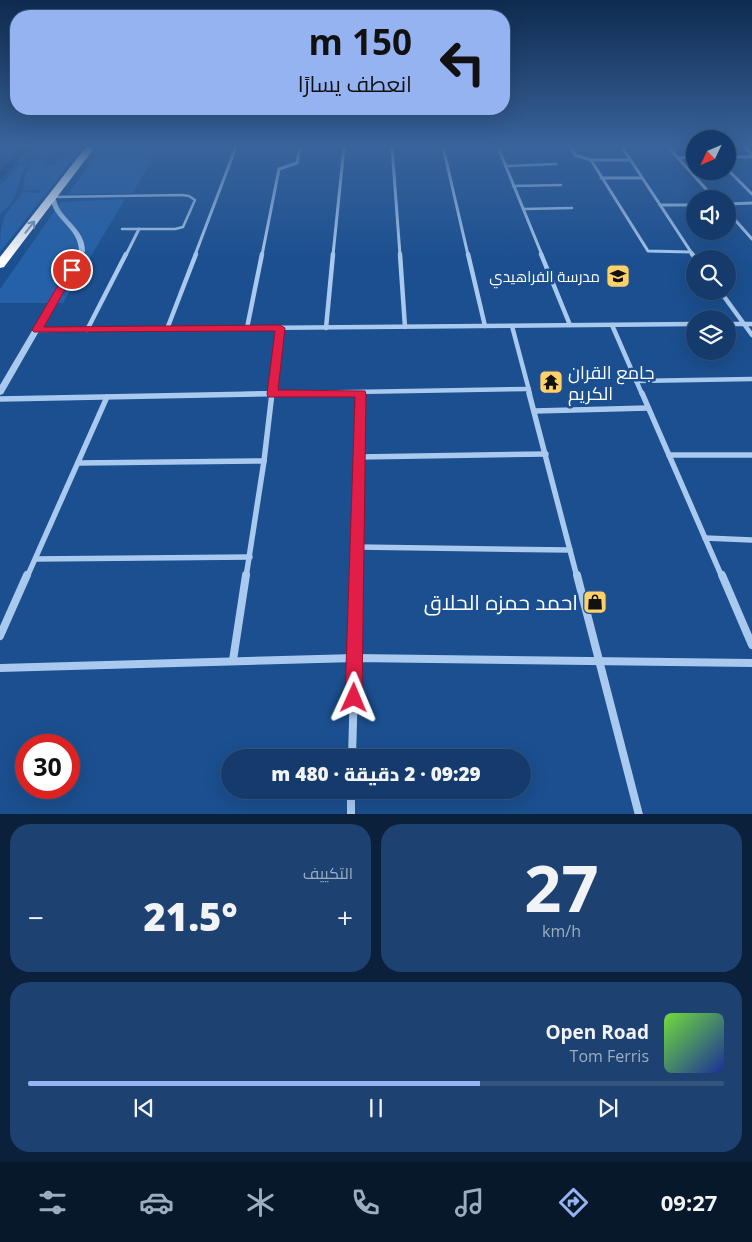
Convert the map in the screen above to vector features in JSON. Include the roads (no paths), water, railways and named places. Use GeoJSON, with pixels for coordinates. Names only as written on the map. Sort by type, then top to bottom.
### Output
{"type":"FeatureCollection","features":[{"type":"Feature","properties":{"kind":"highway"},"geometry":{"type":"LineString","coordinates":[[0,265],[62,185]]}},
{"type":"Feature","properties":{"kind":"street"},"geometry":{"type":"LineString","coordinates":[[167,329],[222,185]]}},
{"type":"Feature","properties":{"kind":"street"},"geometry":{"type":"LineString","coordinates":[[247,328],[276,185]]}},
{"type":"Feature","properties":{"kind":"street"},"geometry":{"type":"LineString","coordinates":[[326,328],[340,185]]}},
{"type":"Feature","properties":{"kind":"street"},"geometry":{"type":"LineString","coordinates":[[395,185],[406,327]]}},
{"type":"Feature","properties":{"kind":"street"},"geometry":{"type":"LineString","coordinates":[[452,185],[485,326]]}},
{"type":"Feature","properties":{"kind":"street"},"geometry":{"type":"LineString","coordinates":[[605,185],[648,251],[686,252]]}},
{"type":"Feature","properties":{"kind":"street"},"geometry":{"type":"LineString","coordinates":[[647,185],[690,250]]}},
{"type":"Feature","properties":{"kind":"street"},"geometry":{"type":"LineString","coordinates":[[743,185],[752,194]]}},
{"type":"Feature","properties":{"kind":"street"},"geometry":{"type":"LineString","coordinates":[[513,186],[570,325]]}},
{"type":"Feature","properties":{"kind":"street"},"geometry":{"type":"LineString","coordinates":[[0,392],[83,247],[80,238],[56,210],[53,197]]}},
{"type":"Feature","properties":{"kind":"street"},"geometry":{"type":"LineString","coordinates":[[736,204],[752,203]]}},
{"type":"Feature","properties":{"kind":"street"},"geometry":{"type":"LineString","coordinates":[[660,205],[686,205]]}},
{"type":"Feature","properties":{"kind":"street"},"geometry":{"type":"LineString","coordinates":[[736,221],[752,239]]}},
{"type":"Feature","properties":{"kind":"street"},"geometry":{"type":"LineString","coordinates":[[87,330],[139,229]]}},
{"type":"Feature","properties":{"kind":"street"},"geometry":{"type":"LineString","coordinates":[[727,300],[752,335]]}},
{"type":"Feature","properties":{"kind":"street"},"geometry":{"type":"LineString","coordinates":[[37,330],[686,324]]}},
{"type":"Feature","properties":{"kind":"street"},"geometry":{"type":"LineString","coordinates":[[736,324],[752,324]]}},
{"type":"Feature","properties":{"kind":"street"},"geometry":{"type":"LineString","coordinates":[[612,325],[752,645]]}},
{"type":"Feature","properties":{"kind":"street"},"geometry":{"type":"LineString","coordinates":[[512,326],[639,814]]}},
{"type":"Feature","properties":{"kind":"street"},"geometry":{"type":"LineString","coordinates":[[233,660],[264,461],[280,328]]}},
{"type":"Feature","properties":{"kind":"street"},"geometry":{"type":"LineString","coordinates":[[636,381],[752,379]]}},
{"type":"Feature","properties":{"kind":"street"},"geometry":{"type":"LineString","coordinates":[[0,399],[361,394],[529,389]]}},
{"type":"Feature","properties":{"kind":"street"},"geometry":{"type":"LineString","coordinates":[[352,749],[361,394]]}},
{"type":"Feature","properties":{"kind":"street"},"geometry":{"type":"LineString","coordinates":[[0,636],[107,397]]}},
{"type":"Feature","properties":{"kind":"street"},"geometry":{"type":"LineString","coordinates":[[534,411],[648,408]]}},
{"type":"Feature","properties":{"kind":"street"},"geometry":{"type":"LineString","coordinates":[[359,457],[546,454]]}},
{"type":"Feature","properties":{"kind":"street"},"geometry":{"type":"LineString","coordinates":[[668,455],[752,455]]}},
{"type":"Feature","properties":{"kind":"street"},"geometry":{"type":"LineString","coordinates":[[78,463],[264,461]]}},
{"type":"Feature","properties":{"kind":"street"},"geometry":{"type":"LineString","coordinates":[[705,538],[752,540]]}},
{"type":"Feature","properties":{"kind":"street"},"geometry":{"type":"LineString","coordinates":[[357,547],[570,550]]}},
{"type":"Feature","properties":{"kind":"street"},"geometry":{"type":"LineString","coordinates":[[36,559],[250,557]]}},
{"type":"Feature","properties":{"kind":"street"},"geometry":{"type":"LineString","coordinates":[[0,668],[355,658],[752,663]]}},
{"type":"Feature","properties":{"kind":"street"},"geometry":{"type":"LineString","coordinates":[[351,799],[351,814]]}},
{"type":"Feature","properties":{"kind":"lane"},"geometry":{"type":"LineString","coordinates":[[513,186],[561,185]]}},
{"type":"Feature","properties":{"kind":"lane"},"geometry":{"type":"LineString","coordinates":[[53,197],[182,195],[189,196],[195,200],[183,227],[175,229],[122,229]]}},
{"type":"Feature","properties":{"kind":"lane"},"geometry":{"type":"LineString","coordinates":[[523,208],[572,208]]}},
{"type":"Feature","properties":{"kind":"place","name":"مدرسة الفراهيدي"},"geometry":{"type":"Point","coordinates":[618,276]}},
{"type":"Feature","properties":{"kind":"place","name":"جامع القران الكريم"},"geometry":{"type":"Point","coordinates":[551,382]}},
{"type":"Feature","properties":{"kind":"place","name":"احمد حمزه الحلاق"},"geometry":{"type":"Point","coordinates":[595,602]}}]}
